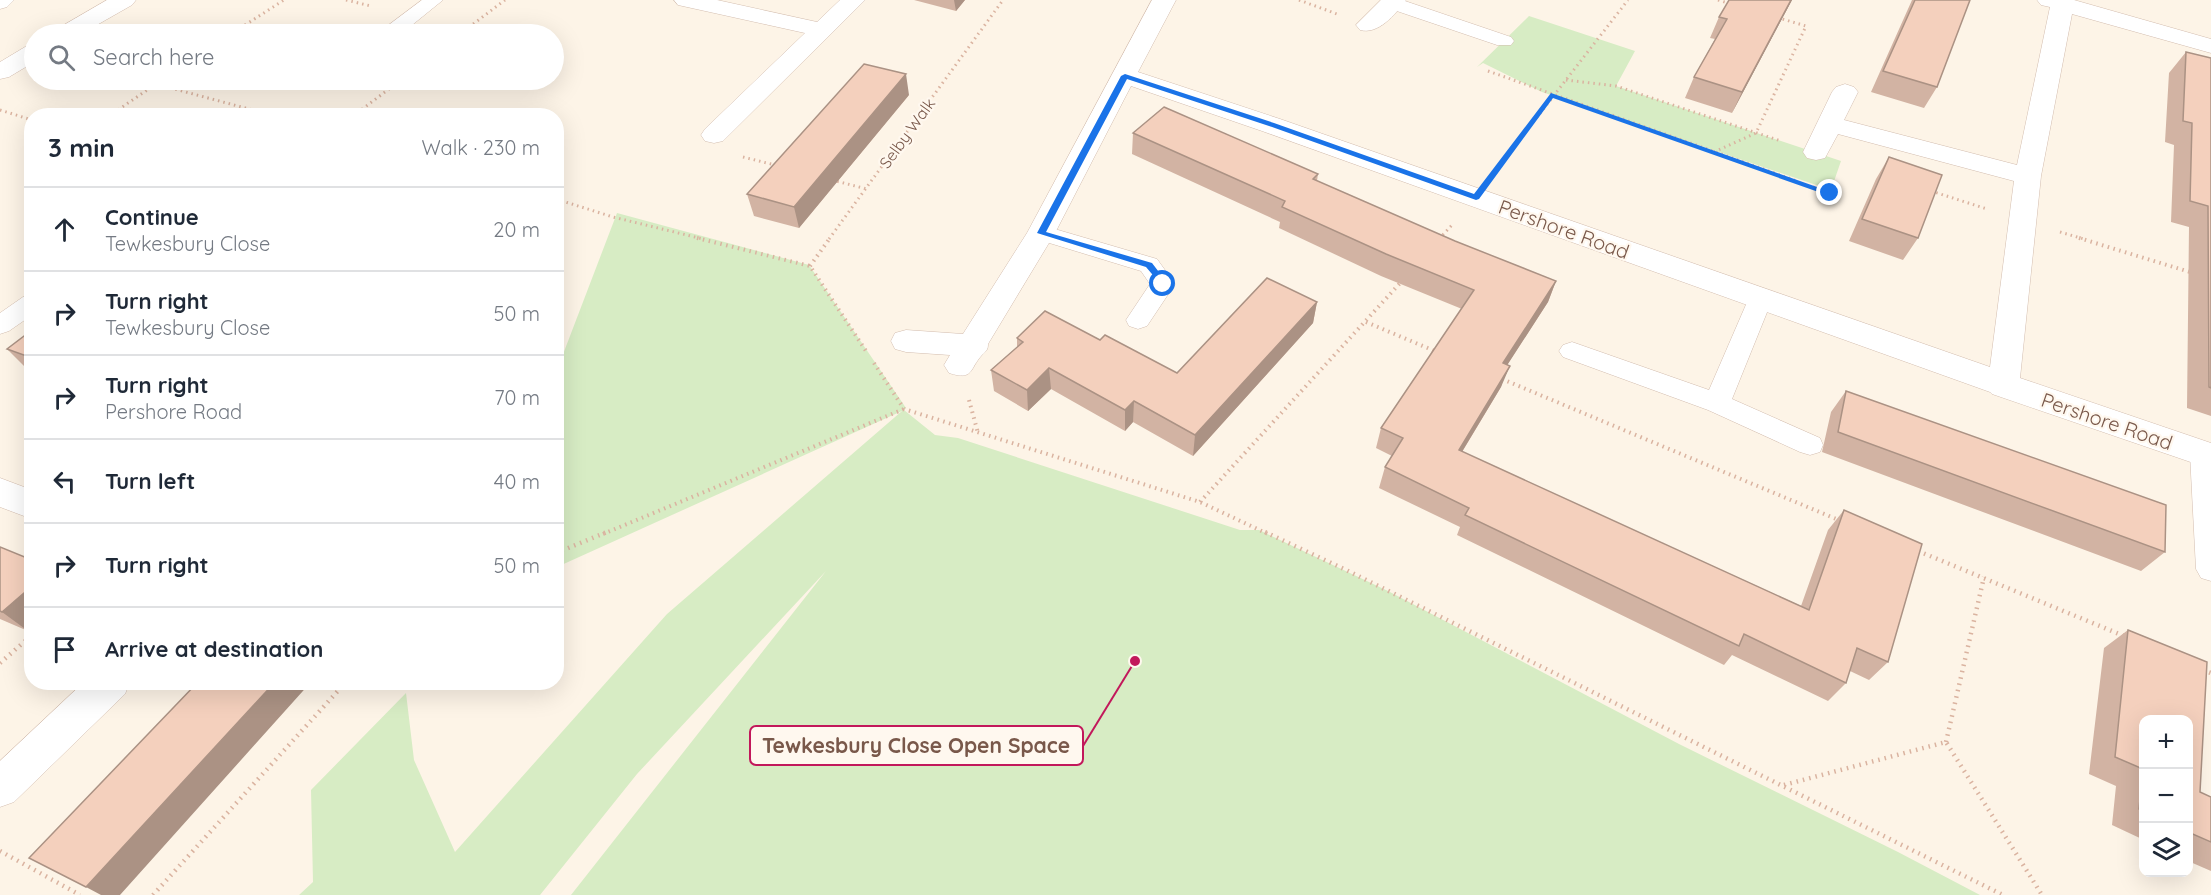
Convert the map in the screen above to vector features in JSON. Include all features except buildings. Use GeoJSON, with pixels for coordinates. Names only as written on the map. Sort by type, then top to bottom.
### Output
{"type":"FeatureCollection","features":[{"type":"Feature","properties":{"kind":"street"},"geometry":{"type":"LineString","coordinates":[[89,0],[118,4]]}},
{"type":"Feature","properties":{"kind":"street"},"geometry":{"type":"LineString","coordinates":[[686,0],[822,30]]}},
{"type":"Feature","properties":{"kind":"street"},"geometry":{"type":"LineString","coordinates":[[714,135],[853,0]]}},
{"type":"Feature","properties":{"kind":"street"},"geometry":{"type":"LineString","coordinates":[[906,342],[967,355],[1041,233],[1164,0]]}},
{"type":"Feature","properties":{"kind":"street"},"geometry":{"type":"LineString","coordinates":[[1368,25],[1391,1]]}},
{"type":"Feature","properties":{"kind":"street"},"geometry":{"type":"LineString","coordinates":[[2003,386],[2007,371],[2021,220],[2056,2],[2211,46]]}},
{"type":"Feature","properties":{"kind":"street"},"geometry":{"type":"LineString","coordinates":[[83,24],[118,4]]}},
{"type":"Feature","properties":{"kind":"street"},"geometry":{"type":"LineString","coordinates":[[0,72],[24,58]]}},
{"type":"Feature","properties":{"kind":"street","name":"Pershore Road"},"geometry":{"type":"LineString","coordinates":[[1125,76],[1476,197],[2003,386],[2208,455]]}},
{"type":"Feature","properties":{"kind":"street"},"geometry":{"type":"LineString","coordinates":[[1816,152],[1845,92]]}},
{"type":"Feature","properties":{"kind":"street"},"geometry":{"type":"LineString","coordinates":[[1830,124],[2028,176]]}},
{"type":"Feature","properties":{"kind":"street"},"geometry":{"type":"LineString","coordinates":[[0,492],[24,502]]}},
{"type":"Feature","properties":{"kind":"street"},"geometry":{"type":"LineString","coordinates":[[0,788],[103,690]]}},
{"type":"Feature","properties":{"kind":"lane"},"geometry":{"type":"LineString","coordinates":[[0,3],[5,0]]}},
{"type":"Feature","properties":{"kind":"lane"},"geometry":{"type":"LineString","coordinates":[[402,24],[434,0]]}},
{"type":"Feature","properties":{"kind":"lane"},"geometry":{"type":"LineString","coordinates":[[1391,1],[1504,41]]}},
{"type":"Feature","properties":{"kind":"lane"},"geometry":{"type":"LineString","coordinates":[[1041,233],[1149,265],[1163,284],[1138,320]]}},
{"type":"Feature","properties":{"kind":"lane"},"geometry":{"type":"LineString","coordinates":[[1717,403],[1760,300]]}},
{"type":"Feature","properties":{"kind":"lane"},"geometry":{"type":"LineString","coordinates":[[0,325],[24,308]]}},
{"type":"Feature","properties":{"kind":"lane"},"geometry":{"type":"LineString","coordinates":[[1572,351],[1717,403],[1810,445]]}},
{"type":"Feature","properties":{"kind":"lane"},"geometry":{"type":"LineString","coordinates":[[2208,455],[2211,569]]}},
{"type":"Feature","properties":{"kind":"path"},"geometry":{"type":"LineString","coordinates":[[247,24],[284,0]]}},
{"type":"Feature","properties":{"kind":"path"},"geometry":{"type":"LineString","coordinates":[[473,24],[505,0]]}},
{"type":"Feature","properties":{"kind":"path","name":"Selby Walk"},"geometry":{"type":"LineString","coordinates":[[810,266],[1003,0]]}},
{"type":"Feature","properties":{"kind":"path"},"geometry":{"type":"LineString","coordinates":[[1299,0],[1368,25]]}},
{"type":"Feature","properties":{"kind":"path"},"geometry":{"type":"LineString","coordinates":[[1433,246],[1476,197],[1551,95],[1566,80],[1628,0]]}},
{"type":"Feature","properties":{"kind":"path"},"geometry":{"type":"LineString","coordinates":[[1718,0],[1740,6]]}},
{"type":"Feature","properties":{"kind":"path"},"geometry":{"type":"LineString","coordinates":[[1714,152],[1756,133],[1806,26],[1773,16]]}},
{"type":"Feature","properties":{"kind":"path"},"geometry":{"type":"LineString","coordinates":[[1488,71],[1798,182]]}},
{"type":"Feature","properties":{"kind":"path"},"geometry":{"type":"LineString","coordinates":[[1566,80],[1616,86],[1841,161],[1830,193],[1809,185]]}},
{"type":"Feature","properties":{"kind":"path"},"geometry":{"type":"LineString","coordinates":[[121,108],[147,90]]}},
{"type":"Feature","properties":{"kind":"path"},"geometry":{"type":"LineString","coordinates":[[178,90],[245,108]]}},
{"type":"Feature","properties":{"kind":"path"},"geometry":{"type":"LineString","coordinates":[[364,108],[388,90]]}},
{"type":"Feature","properties":{"kind":"path"},"geometry":{"type":"LineString","coordinates":[[0,110],[24,118]]}},
{"type":"Feature","properties":{"kind":"path"},"geometry":{"type":"LineString","coordinates":[[739,156],[786,168]]}},
{"type":"Feature","properties":{"kind":"path"},"geometry":{"type":"LineString","coordinates":[[832,180],[867,189]]}},
{"type":"Feature","properties":{"kind":"path"},"geometry":{"type":"LineString","coordinates":[[1931,190],[2200,275]]}},
{"type":"Feature","properties":{"kind":"path"},"geometry":{"type":"LineString","coordinates":[[564,202],[613,217],[810,266],[904,409],[1200,502],[1344,569],[2003,895]]}},
{"type":"Feature","properties":{"kind":"path"},"geometry":{"type":"LineString","coordinates":[[1200,502],[1403,280]]}},
{"type":"Feature","properties":{"kind":"path"},"geometry":{"type":"LineString","coordinates":[[1366,322],[1443,355]]}},
{"type":"Feature","properties":{"kind":"path"},"geometry":{"type":"LineString","coordinates":[[1498,378],[1851,525]]}},
{"type":"Feature","properties":{"kind":"path"},"geometry":{"type":"LineString","coordinates":[[564,550],[904,409]]}},
{"type":"Feature","properties":{"kind":"path"},"geometry":{"type":"LineString","coordinates":[[1907,546],[2125,636]]}},
{"type":"Feature","properties":{"kind":"path"},"geometry":{"type":"LineString","coordinates":[[1984,576],[1946,742],[2042,895]]}},
{"type":"Feature","properties":{"kind":"path"},"geometry":{"type":"LineString","coordinates":[[0,663],[24,642]]}},
{"type":"Feature","properties":{"kind":"path"},"geometry":{"type":"LineString","coordinates":[[2200,669],[2211,673]]}},
{"type":"Feature","properties":{"kind":"path"},"geometry":{"type":"LineString","coordinates":[[153,895],[339,690]]}},
{"type":"Feature","properties":{"kind":"path"},"geometry":{"type":"LineString","coordinates":[[1783,785],[1946,742]]}},
{"type":"Feature","properties":{"kind":"path"},"geometry":{"type":"LineString","coordinates":[[0,851],[80,895]]}},
{"type":"Feature","properties":{"kind":"green space"},"geometry":{"type":"Polygon","coordinates":[[[1529,16],[1635,51],[1616,86],[1841,161],[1831,190],[1542,92],[1483,63],[1477,67],[1529,16]]]}},
{"type":"Feature","properties":{"kind":"green space"},"geometry":{"type":"Polygon","coordinates":[[[617,213],[809,265],[906,408],[904,410],[935,435],[958,438],[1240,530],[1259,530],[1388,591],[1679,744],[1980,895],[571,895],[826,571],[637,774],[540,895],[299,895],[313,882],[311,790],[406,693],[414,760],[455,852],[667,614],[902,411],[564,564],[564,352],[617,213]]]}},
{"type":"Feature","properties":{"kind":"place","name":"Tewkesbury Close Open Space"},"geometry":{"type":"Point","coordinates":[1135,661]}},
{"type":"Feature","properties":{"kind":"route"},"geometry":{"type":"LineString","coordinates":[[1163,284],[1149,265],[1041,233],[1125,76],[1476,197],[1551,95],[1830,193]]}}]}
